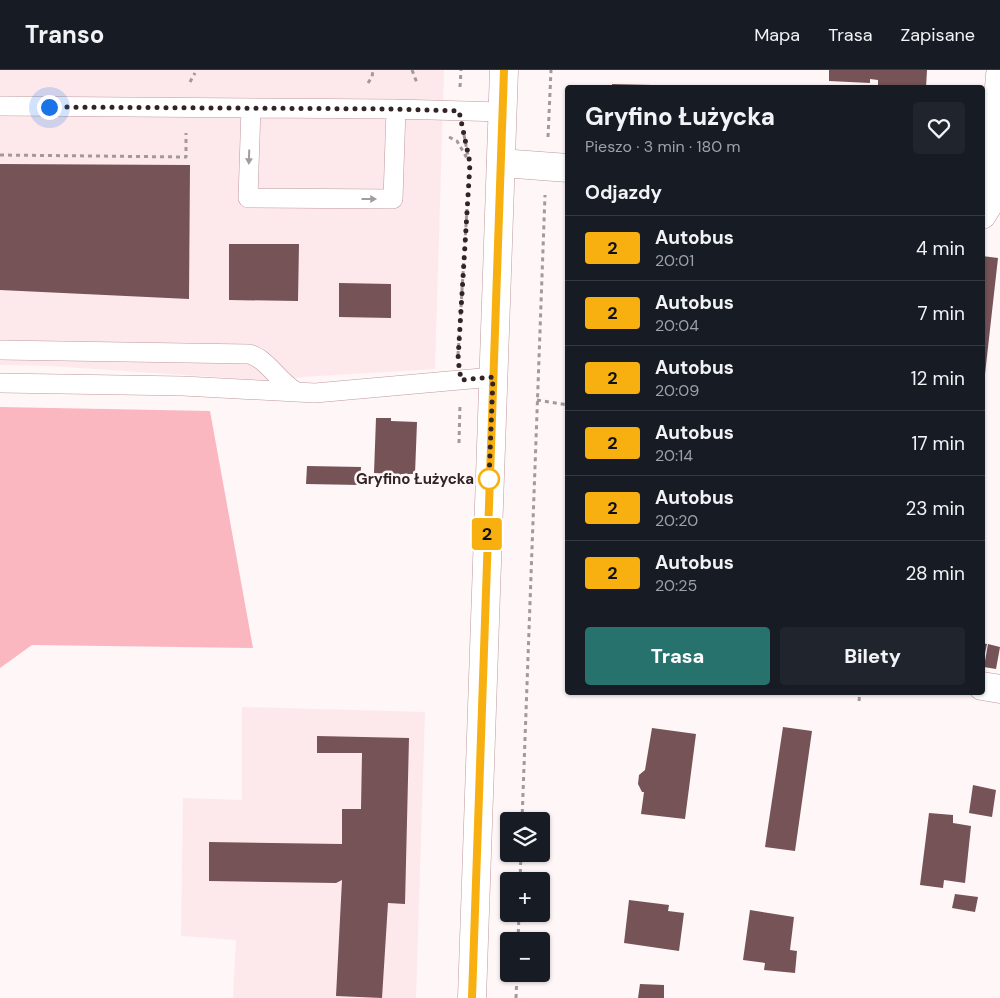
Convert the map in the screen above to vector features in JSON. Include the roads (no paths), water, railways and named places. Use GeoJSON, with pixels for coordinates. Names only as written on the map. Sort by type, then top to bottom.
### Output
{"type":"FeatureCollection","features":[{"type":"Feature","properties":{"kind":"street"},"geometry":{"type":"LineString","coordinates":[[472,998],[504,70]]}},
{"type":"Feature","properties":{"kind":"street"},"geometry":{"type":"LineString","coordinates":[[988,200],[1000,75]]}},
{"type":"Feature","properties":{"kind":"street"},"geometry":{"type":"LineString","coordinates":[[501,163],[565,168]]}},
{"type":"Feature","properties":{"kind":"street"},"geometry":{"type":"LineString","coordinates":[[985,686],[1000,689]]}},
{"type":"Feature","properties":{"kind":"lane"},"geometry":{"type":"LineString","coordinates":[[0,106],[396,109],[502,112]]}},
{"type":"Feature","properties":{"kind":"lane"},"geometry":{"type":"LineString","coordinates":[[250,108],[248,198],[393,199],[396,109]]}},
{"type":"Feature","properties":{"kind":"lane"},"geometry":{"type":"LineString","coordinates":[[0,350],[249,354],[260,360],[288,387],[297,392]]}},
{"type":"Feature","properties":{"kind":"lane"},"geometry":{"type":"LineString","coordinates":[[0,383],[183,386],[315,393],[493,377]]}},
{"type":"Feature","properties":{"kind":"place","name":"Gryfino Łużycka"},"geometry":{"type":"Point","coordinates":[489,479]}}]}
